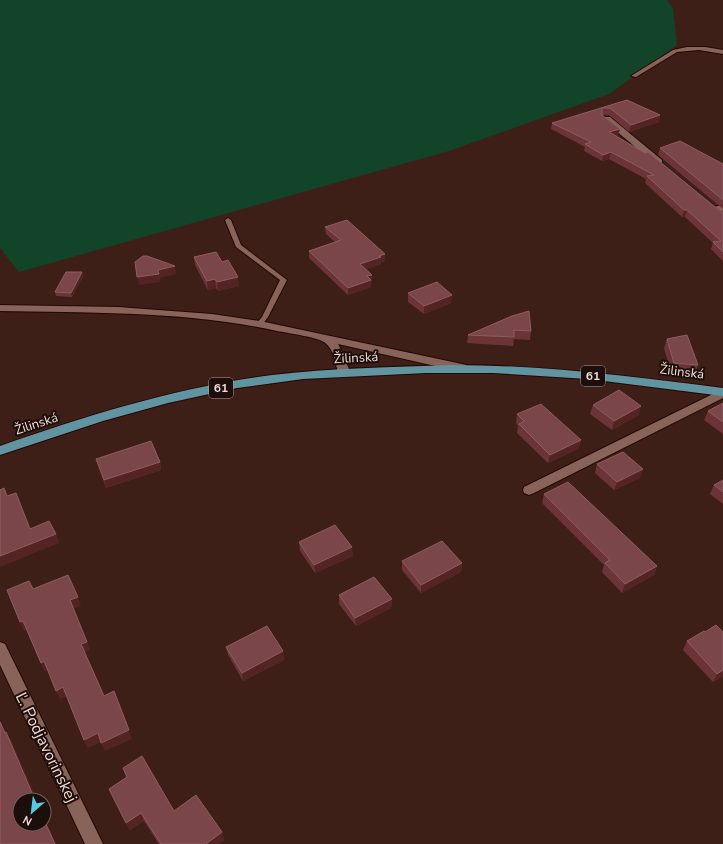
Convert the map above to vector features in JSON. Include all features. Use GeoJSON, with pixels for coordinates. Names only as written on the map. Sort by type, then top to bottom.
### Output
{"type":"FeatureCollection","features":[{"type":"Feature","properties":{"kind":"main road","name":"Žilinská"},"geometry":{"type":"LineString","coordinates":[[0,451],[101,418],[189,394],[270,379],[344,372],[462,368],[507,370],[604,377],[723,393]]}},
{"type":"Feature","properties":{"kind":"street"},"geometry":{"type":"LineString","coordinates":[[634,76],[675,51],[682,49],[697,48],[723,52]]}},
{"type":"Feature","properties":{"kind":"street"},"geometry":{"type":"LineString","coordinates":[[605,118],[667,169]]}},
{"type":"Feature","properties":{"kind":"street"},"geometry":{"type":"LineString","coordinates":[[716,207],[723,216]]}},
{"type":"Feature","properties":{"kind":"street"},"geometry":{"type":"LineString","coordinates":[[0,308],[160,312],[212,317],[260,324],[462,368]]}},
{"type":"Feature","properties":{"kind":"street"},"geometry":{"type":"LineString","coordinates":[[325,339],[331,342],[336,349],[344,372]]}},
{"type":"Feature","properties":{"kind":"street","name":"Žilinská"},"geometry":{"type":"LineString","coordinates":[[529,490],[723,393]]}},
{"type":"Feature","properties":{"kind":"street","name":"Ľ. Podjavorinskej"},"geometry":{"type":"LineString","coordinates":[[0,649],[94,844]]}},
{"type":"Feature","properties":{"kind":"lane"},"geometry":{"type":"LineString","coordinates":[[228,220],[238,246],[284,280],[260,324]]}},
{"type":"Feature","properties":{"kind":"green space"},"geometry":{"type":"Polygon","coordinates":[[[0,0],[667,0],[673,8],[677,45],[609,94],[449,151],[19,272],[0,248],[0,0]]]}},
{"type":"Feature","properties":{"kind":"building"},"geometry":{"type":"Polygon","coordinates":[[[627,100],[660,115],[631,125],[610,108],[603,108],[602,115],[620,129],[609,132],[645,153],[648,152],[721,212],[723,212],[723,252],[713,242],[721,241],[647,176],[654,175],[611,152],[603,155],[585,144],[591,142],[552,123],[627,100]]]}},
{"type":"Feature","properties":{"kind":"building"},"geometry":{"type":"Polygon","coordinates":[[[680,141],[723,164],[723,200],[660,148],[680,141]]]}},
{"type":"Feature","properties":{"kind":"building"},"geometry":{"type":"Polygon","coordinates":[[[347,220],[385,254],[379,256],[381,257],[360,264],[372,275],[367,276],[371,280],[348,288],[309,251],[341,240],[325,227],[347,220]]]}},
{"type":"Feature","properties":{"kind":"building"},"geometry":{"type":"Polygon","coordinates":[[[216,252],[222,262],[228,260],[238,277],[217,282],[215,279],[207,281],[194,257],[216,252]]]}},
{"type":"Feature","properties":{"kind":"building"},"geometry":{"type":"Polygon","coordinates":[[[143,256],[175,266],[158,270],[159,274],[137,277],[135,262],[143,256]]]}},
{"type":"Feature","properties":{"kind":"building"},"geometry":{"type":"Polygon","coordinates":[[[66,272],[82,272],[71,293],[55,292],[66,272]]]}},
{"type":"Feature","properties":{"kind":"building"},"geometry":{"type":"Polygon","coordinates":[[[437,282],[452,295],[424,306],[408,293],[437,282]]]}},
{"type":"Feature","properties":{"kind":"building"},"geometry":{"type":"Polygon","coordinates":[[[529,311],[531,331],[514,330],[514,337],[468,335],[512,316],[529,311]]]}},
{"type":"Feature","properties":{"kind":"building"},"geometry":{"type":"Polygon","coordinates":[[[687,335],[698,365],[674,363],[667,339],[687,335]]]}},
{"type":"Feature","properties":{"kind":"building"},"geometry":{"type":"Polygon","coordinates":[[[619,390],[641,406],[614,421],[593,405],[619,390]]]}},
{"type":"Feature","properties":{"kind":"building"},"geometry":{"type":"Polygon","coordinates":[[[723,403],[723,422],[708,411],[723,403]]]}},
{"type":"Feature","properties":{"kind":"building"},"geometry":{"type":"Polygon","coordinates":[[[541,404],[581,440],[550,455],[519,424],[524,421],[517,414],[541,404]]]}},
{"type":"Feature","properties":{"kind":"building"},"geometry":{"type":"Polygon","coordinates":[[[151,441],[160,462],[104,480],[96,459],[151,441]]]}},
{"type":"Feature","properties":{"kind":"building"},"geometry":{"type":"Polygon","coordinates":[[[623,452],[643,469],[617,482],[597,464],[623,452]]]}},
{"type":"Feature","properties":{"kind":"building"},"geometry":{"type":"Polygon","coordinates":[[[723,480],[723,492],[714,485],[723,480]]]}},
{"type":"Feature","properties":{"kind":"building"},"geometry":{"type":"Polygon","coordinates":[[[568,482],[657,566],[625,584],[605,563],[610,560],[544,494],[568,482]]]}},
{"type":"Feature","properties":{"kind":"building"},"geometry":{"type":"Polygon","coordinates":[[[4,488],[7,496],[16,493],[30,529],[49,521],[56,534],[0,556],[0,490],[4,488]]]}},
{"type":"Feature","properties":{"kind":"building"},"geometry":{"type":"Polygon","coordinates":[[[335,525],[352,547],[314,565],[299,542],[335,525]]]}},
{"type":"Feature","properties":{"kind":"building"},"geometry":{"type":"Polygon","coordinates":[[[442,541],[462,563],[421,585],[402,561],[442,541]]]}},
{"type":"Feature","properties":{"kind":"building"},"geometry":{"type":"Polygon","coordinates":[[[68,575],[78,597],[70,600],[87,642],[81,644],[104,696],[114,691],[129,730],[101,743],[98,733],[84,740],[63,687],[56,691],[44,661],[41,663],[23,621],[20,622],[7,590],[29,581],[33,589],[68,575]]]}},
{"type":"Feature","properties":{"kind":"building"},"geometry":{"type":"Polygon","coordinates":[[[374,577],[392,599],[355,618],[339,595],[374,577]]]}},
{"type":"Feature","properties":{"kind":"building"},"geometry":{"type":"Polygon","coordinates":[[[716,625],[723,632],[723,670],[717,674],[687,641],[716,625]]]}},
{"type":"Feature","properties":{"kind":"building"},"geometry":{"type":"Polygon","coordinates":[[[267,626],[283,651],[242,673],[226,647],[267,626]]]}},
{"type":"Feature","properties":{"kind":"building"},"geometry":{"type":"Polygon","coordinates":[[[0,722],[5,733],[6,732],[32,792],[12,792],[12,832],[50,832],[55,844],[0,844],[0,722]]]}},
{"type":"Feature","properties":{"kind":"building"},"geometry":{"type":"Polygon","coordinates":[[[142,756],[174,811],[196,795],[222,832],[206,844],[161,844],[141,813],[126,823],[109,789],[127,777],[123,768],[142,756]]]}}]}
